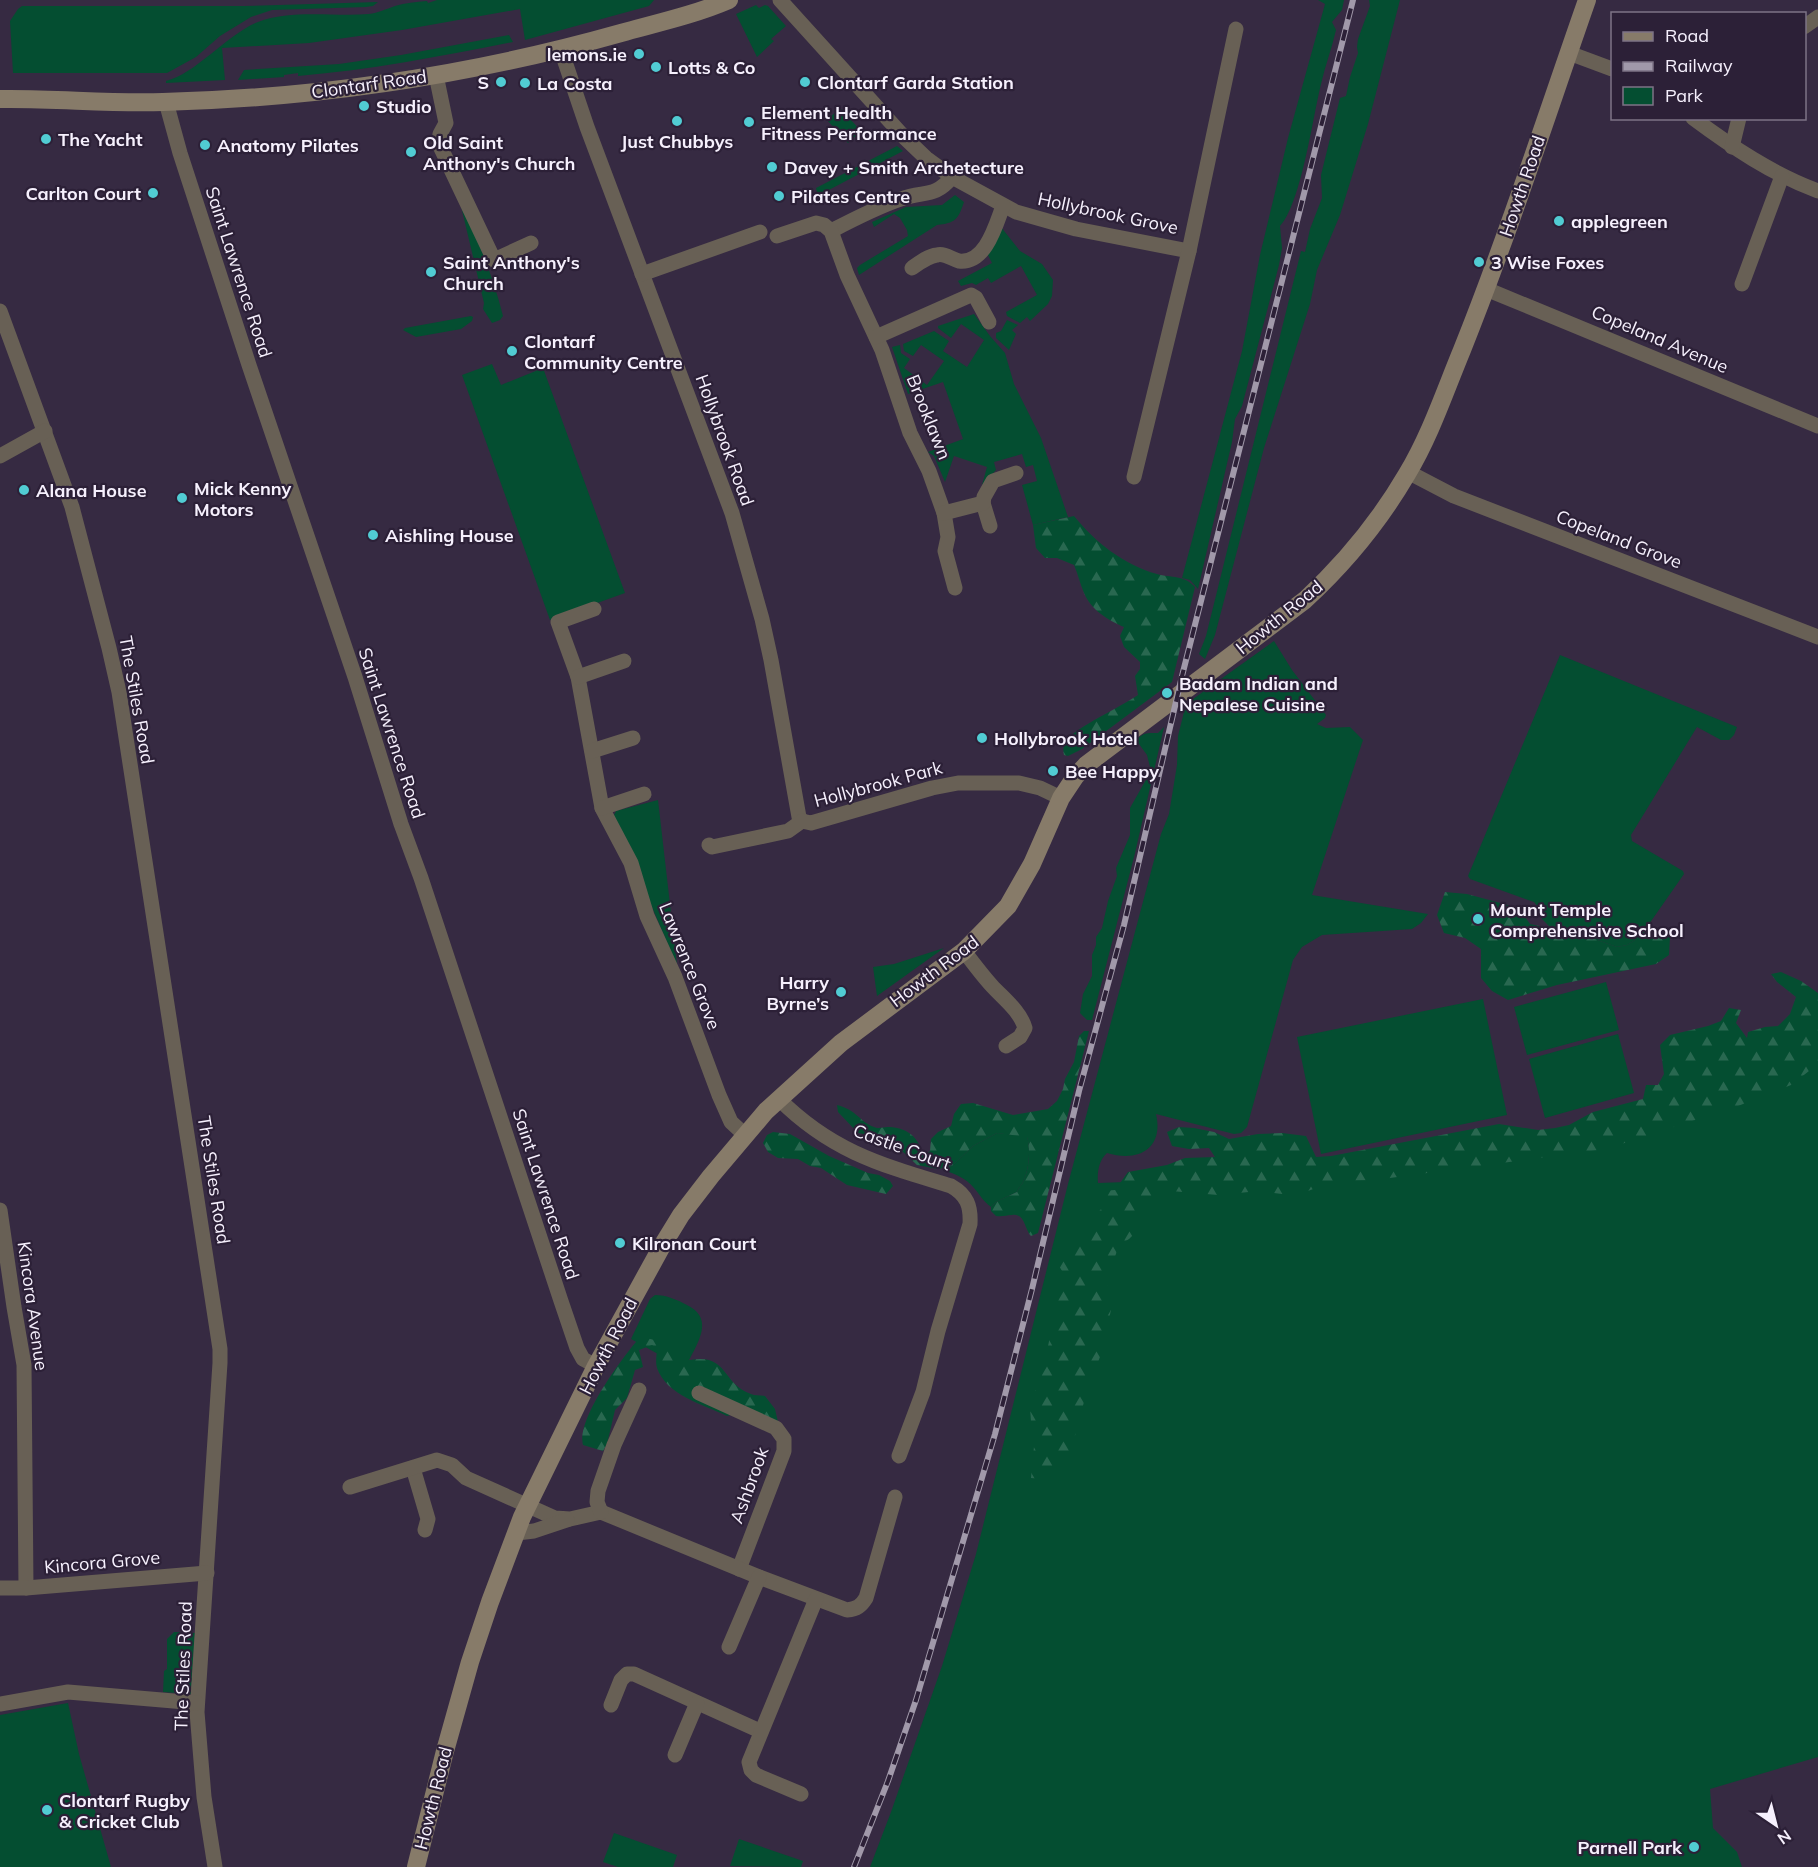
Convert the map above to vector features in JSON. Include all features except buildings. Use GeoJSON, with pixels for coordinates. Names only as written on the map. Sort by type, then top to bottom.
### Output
{"type":"FeatureCollection","features":[{"type":"Feature","properties":{"kind":"main road","name":"Clontarf Road"},"geometry":{"type":"LineString","coordinates":[[0,99],[166,102],[309,92],[382,84],[561,50],[692,14],[729,0]]}},
{"type":"Feature","properties":{"kind":"main road","name":"Howth Road"},"geometry":{"type":"LineString","coordinates":[[416,1867],[470,1662],[517,1533],[596,1366],[642,1280],[681,1215],[745,1136],[779,1099],[841,1042],[964,951],[1001,913],[1032,864],[1061,798],[1086,765],[1305,600],[1336,570],[1367,534],[1408,472],[1429,430],[1486,289],[1587,0]]}},
{"type":"Feature","properties":{"kind":"street","name":"Hollybrook Grove"},"geometry":{"type":"LineString","coordinates":[[780,0],[904,137],[926,158],[952,177],[1016,212],[1056,224],[1189,251]]}},
{"type":"Feature","properties":{"kind":"street","name":"Hollybrook Grove"},"geometry":{"type":"LineString","coordinates":[[1134,477],[1189,251],[1236,29]]}},
{"type":"Feature","properties":{"kind":"street","name":"Hollybrook Road"},"geometry":{"type":"LineString","coordinates":[[561,50],[587,127],[719,477],[744,555],[771,660],[799,817],[802,821]]}},
{"type":"Feature","properties":{"kind":"street"},"geometry":{"type":"LineString","coordinates":[[1569,52],[1611,69]]}},
{"type":"Feature","properties":{"kind":"street"},"geometry":{"type":"LineString","coordinates":[[436,75],[446,123],[440,134],[439,144],[494,260],[531,243]]}},
{"type":"Feature","properties":{"kind":"street","name":"Saint Lawrence Road"},"geometry":{"type":"LineString","coordinates":[[166,102],[180,153],[253,376],[355,677],[400,824],[564,1311],[580,1354],[583,1359],[596,1366]]}},
{"type":"Feature","properties":{"kind":"street"},"geometry":{"type":"LineString","coordinates":[[1696,120],[1732,147],[1782,176],[1818,191]]}},
{"type":"Feature","properties":{"kind":"street"},"geometry":{"type":"LineString","coordinates":[[1732,147],[1739,120]]}},
{"type":"Feature","properties":{"kind":"street"},"geometry":{"type":"LineString","coordinates":[[1742,284],[1782,176]]}},
{"type":"Feature","properties":{"kind":"street"},"geometry":{"type":"LineString","coordinates":[[777,236],[816,223],[824,225],[831,231],[905,197],[935,192],[945,186],[952,177]]}},
{"type":"Feature","properties":{"kind":"street"},"geometry":{"type":"LineString","coordinates":[[912,268],[940,254],[963,261],[974,257],[988,244],[1003,206]]}},
{"type":"Feature","properties":{"kind":"street","name":"Brooklawn"},"geometry":{"type":"LineString","coordinates":[[831,231],[847,275],[876,337],[910,433],[929,471],[944,513],[948,537],[945,551],[955,588]]}},
{"type":"Feature","properties":{"kind":"street"},"geometry":{"type":"LineString","coordinates":[[642,274],[760,232]]}},
{"type":"Feature","properties":{"kind":"street","name":"Copeland Avenue"},"geometry":{"type":"LineString","coordinates":[[1486,289],[1818,426]]}},
{"type":"Feature","properties":{"kind":"street"},"geometry":{"type":"LineString","coordinates":[[876,337],[971,295],[976,298],[988,322]]}},
{"type":"Feature","properties":{"kind":"street","name":"The Stiles Road"},"geometry":{"type":"LineString","coordinates":[[0,311],[3,334],[45,431],[72,507],[119,692],[220,1349],[197,1703],[204,1797],[215,1867]]}},
{"type":"Feature","properties":{"kind":"street"},"geometry":{"type":"LineString","coordinates":[[0,456],[45,431]]}},
{"type":"Feature","properties":{"kind":"street","name":"Copeland Grove"},"geometry":{"type":"LineString","coordinates":[[1408,472],[1454,496],[1818,637]]}},
{"type":"Feature","properties":{"kind":"street"},"geometry":{"type":"LineString","coordinates":[[990,526],[983,503],[984,497],[993,481],[1016,473]]}},
{"type":"Feature","properties":{"kind":"street"},"geometry":{"type":"LineString","coordinates":[[944,513],[983,503]]}},
{"type":"Feature","properties":{"kind":"street","name":"Lawrence Grove"},"geometry":{"type":"LineString","coordinates":[[594,609],[558,622],[578,677],[602,808],[631,863],[647,916],[675,977],[719,1095],[731,1122],[745,1136]]}},
{"type":"Feature","properties":{"kind":"street"},"geometry":{"type":"LineString","coordinates":[[578,677],[624,661]]}},
{"type":"Feature","properties":{"kind":"street"},"geometry":{"type":"LineString","coordinates":[[592,751],[633,738]]}},
{"type":"Feature","properties":{"kind":"street","name":"Hollybrook Park"},"geometry":{"type":"LineString","coordinates":[[709,845],[712,847],[788,831],[802,821],[811,823],[932,788],[958,783],[1019,783],[1040,788],[1061,798]]}},
{"type":"Feature","properties":{"kind":"street"},"geometry":{"type":"LineString","coordinates":[[602,808],[644,794]]}},
{"type":"Feature","properties":{"kind":"street"},"geometry":{"type":"LineString","coordinates":[[964,951],[979,971],[1018,1012],[1023,1021],[1025,1028],[1020,1037],[1006,1046]]}},
{"type":"Feature","properties":{"kind":"street","name":"Castle Court"},"geometry":{"type":"LineString","coordinates":[[779,1099],[815,1130],[857,1155],[951,1186],[961,1192],[971,1210],[970,1224],[938,1331],[923,1392],[899,1456]]}},
{"type":"Feature","properties":{"kind":"street","name":"Kincora Avenue"},"geometry":{"type":"LineString","coordinates":[[0,1210],[24,1365],[26,1588]]}},
{"type":"Feature","properties":{"kind":"street"},"geometry":{"type":"LineString","coordinates":[[601,1512],[597,1502],[598,1491],[614,1445],[639,1390]]}},
{"type":"Feature","properties":{"kind":"street","name":"Ashbrook"},"geometry":{"type":"LineString","coordinates":[[699,1393],[776,1428],[784,1438],[784,1450],[739,1569]]}},
{"type":"Feature","properties":{"kind":"street"},"geometry":{"type":"LineString","coordinates":[[350,1487],[437,1460],[452,1465],[466,1478],[555,1518],[570,1519]]}},
{"type":"Feature","properties":{"kind":"street"},"geometry":{"type":"LineString","coordinates":[[413,1468],[428,1519],[424,1530]]}},
{"type":"Feature","properties":{"kind":"street"},"geometry":{"type":"LineString","coordinates":[[517,1533],[534,1531],[601,1512],[759,1577],[847,1610],[856,1609],[866,1598],[895,1497]]}},
{"type":"Feature","properties":{"kind":"street","name":"Kincora Grove"},"geometry":{"type":"LineString","coordinates":[[0,1588],[26,1588],[207,1573]]}},
{"type":"Feature","properties":{"kind":"street"},"geometry":{"type":"LineString","coordinates":[[729,1647],[759,1577]]}},
{"type":"Feature","properties":{"kind":"street"},"geometry":{"type":"LineString","coordinates":[[801,1794],[756,1775],[751,1770],[749,1762],[816,1599]]}},
{"type":"Feature","properties":{"kind":"street"},"geometry":{"type":"LineString","coordinates":[[611,1705],[621,1680],[627,1674],[634,1674],[760,1731]]}},
{"type":"Feature","properties":{"kind":"street"},"geometry":{"type":"LineString","coordinates":[[0,1704],[68,1692],[197,1703]]}},
{"type":"Feature","properties":{"kind":"street"},"geometry":{"type":"LineString","coordinates":[[675,1755],[697,1702]]}},
{"type":"Feature","properties":{"kind":"green space"},"geometry":{"type":"Polygon","coordinates":[[[437,0],[654,0],[649,6],[525,40],[520,9],[402,30],[309,43],[222,48],[225,80],[166,83],[189,71],[246,28],[271,18],[298,15],[369,14],[403,4],[427,1],[428,3],[437,0]]]}},
{"type":"Feature","properties":{"kind":"green space"},"geometry":{"type":"Polygon","coordinates":[[[1318,0],[1344,0],[1342,10],[1332,22],[1336,30],[1321,84],[1300,180],[1294,199],[1280,226],[1282,248],[1279,265],[1242,406],[1235,419],[1232,442],[1198,589],[1190,580],[1182,578],[1242,351],[1260,255],[1288,138],[1325,4],[1318,0]]]}},
{"type":"Feature","properties":{"kind":"green space"},"geometry":{"type":"Polygon","coordinates":[[[1369,0],[1400,0],[1368,124],[1340,215],[1317,270],[1310,304],[1264,448],[1215,635],[1205,659],[1199,654],[1206,636],[1301,251],[1305,252],[1310,229],[1322,198],[1321,175],[1340,98],[1346,96],[1358,53],[1358,39],[1370,6],[1369,0]]]}},
{"type":"Feature","properties":{"kind":"green space"},"geometry":{"type":"Polygon","coordinates":[[[378,2],[366,7],[272,10],[251,17],[220,36],[196,57],[167,73],[13,73],[10,21],[22,6],[244,6],[378,2]]]}},
{"type":"Feature","properties":{"kind":"green space"},"geometry":{"type":"Polygon","coordinates":[[[756,5],[759,8],[768,6],[786,26],[771,39],[774,41],[757,57],[736,14],[756,5]]]}},
{"type":"Feature","properties":{"kind":"green space"},"geometry":{"type":"Polygon","coordinates":[[[509,35],[513,42],[406,62],[298,76],[298,73],[284,75],[284,77],[238,80],[244,70],[339,64],[509,35]]]}},
{"type":"Feature","properties":{"kind":"green space"},"geometry":{"type":"Polygon","coordinates":[[[840,108],[861,131],[848,143],[827,120],[840,108]]]}},
{"type":"Feature","properties":{"kind":"green space"},"geometry":{"type":"Polygon","coordinates":[[[897,146],[903,151],[823,193],[817,192],[816,188],[897,146]]]}},
{"type":"Feature","properties":{"kind":"green space"},"geometry":{"type":"Polygon","coordinates":[[[955,195],[964,202],[955,219],[937,225],[859,275],[857,268],[860,265],[908,236],[900,218],[894,214],[874,227],[872,222],[906,207],[942,205],[955,195]]]}},
{"type":"Feature","properties":{"kind":"green space"},"geometry":{"type":"Polygon","coordinates":[[[461,206],[485,260],[503,316],[492,323],[483,309],[484,303],[461,206]]]}},
{"type":"Feature","properties":{"kind":"green space"},"geometry":{"type":"Polygon","coordinates":[[[1001,227],[1020,251],[1042,264],[1053,280],[1052,296],[1048,304],[1030,321],[1027,317],[1020,323],[1007,316],[1006,312],[1037,295],[1021,266],[991,283],[988,278],[976,285],[972,283],[961,286],[958,281],[992,263],[987,253],[1001,227]]]}},
{"type":"Feature","properties":{"kind":"green space"},"geometry":{"type":"Polygon","coordinates":[[[974,314],[1005,353],[1014,384],[1041,438],[1068,517],[1033,525],[1022,485],[1037,481],[1033,465],[1026,467],[1022,454],[994,462],[996,470],[982,485],[987,467],[954,456],[945,482],[934,456],[928,452],[963,439],[943,382],[908,394],[892,347],[900,345],[901,353],[910,359],[904,368],[927,385],[944,361],[921,345],[913,356],[904,351],[903,344],[934,331],[949,341],[943,351],[967,367],[984,340],[961,324],[951,338],[938,326],[974,314]]]}},
{"type":"Feature","properties":{"kind":"green space"},"geometry":{"type":"Polygon","coordinates":[[[471,316],[472,321],[461,329],[416,337],[403,330],[405,328],[471,316]]]}},
{"type":"Feature","properties":{"kind":"green space"},"geometry":{"type":"Polygon","coordinates":[[[1007,320],[1018,325],[1012,330],[1016,334],[1009,350],[996,338],[996,333],[1001,331],[1007,320]]]}},
{"type":"Feature","properties":{"kind":"green space"},"geometry":{"type":"Polygon","coordinates":[[[492,364],[501,385],[543,368],[625,593],[550,620],[462,375],[492,364]]]}},
{"type":"Feature","properties":{"kind":"green space"},"geometry":{"type":"Polygon","coordinates":[[[1074,516],[1091,535],[1122,559],[1145,570],[1187,580],[1195,587],[1172,682],[1082,749],[1068,756],[1064,755],[1064,748],[1071,735],[1138,695],[1135,676],[1140,669],[1140,662],[1124,647],[1120,636],[1124,627],[1106,618],[1091,604],[1084,593],[1074,565],[1057,558],[1045,558],[1036,548],[1033,525],[1074,516]]]}},
{"type":"Feature","properties":{"kind":"green space"},"geometry":{"type":"Polygon","coordinates":[[[1274,641],[1292,670],[1326,715],[1317,724],[1326,728],[1350,727],[1363,740],[1312,895],[1428,914],[1412,929],[1322,935],[1302,947],[1293,960],[1247,1127],[1241,1133],[1234,1134],[1156,1114],[1158,1126],[1152,1144],[1139,1154],[1129,1156],[1107,1153],[1099,1166],[1098,1183],[1210,1179],[1545,1140],[1818,1044],[1818,1757],[1710,1789],[1713,1828],[1737,1852],[1742,1867],[870,1867],[942,1666],[976,1554],[1068,1184],[1161,834],[1169,814],[1177,765],[1178,736],[1186,704],[1274,641]]]}},
{"type":"Feature","properties":{"kind":"green space"},"geometry":{"type":"Polygon","coordinates":[[[1560,655],[1737,727],[1729,740],[1721,740],[1697,727],[1631,835],[1632,841],[1683,871],[1684,874],[1640,937],[1627,945],[1617,947],[1550,927],[1542,919],[1540,909],[1534,902],[1470,879],[1468,876],[1560,655]]]}},
{"type":"Feature","properties":{"kind":"green space"},"geometry":{"type":"Polygon","coordinates":[[[1164,727],[1135,853],[1092,1020],[1087,1020],[1080,1013],[1083,994],[1092,976],[1092,955],[1096,937],[1102,928],[1117,876],[1116,868],[1130,835],[1130,808],[1151,771],[1147,755],[1136,740],[1146,733],[1158,733],[1164,727]]]}},
{"type":"Feature","properties":{"kind":"green space"},"geometry":{"type":"Polygon","coordinates":[[[658,800],[677,965],[613,817],[616,811],[658,800]]]}},
{"type":"Feature","properties":{"kind":"green space"},"geometry":{"type":"Polygon","coordinates":[[[1445,892],[1467,894],[1519,908],[1530,924],[1586,936],[1617,947],[1627,945],[1640,937],[1647,927],[1657,928],[1670,937],[1669,955],[1656,964],[1557,985],[1508,1000],[1492,991],[1481,978],[1481,949],[1465,938],[1444,933],[1437,915],[1445,892]]]}},
{"type":"Feature","properties":{"kind":"green space"},"geometry":{"type":"Polygon","coordinates":[[[944,948],[877,996],[873,967],[894,964],[944,948]]]}},
{"type":"Feature","properties":{"kind":"green space"},"geometry":{"type":"Polygon","coordinates":[[[1781,972],[1801,981],[1818,993],[1818,1068],[1809,1071],[1791,1085],[1738,1106],[1606,1149],[1375,1180],[1334,1181],[1308,1191],[1282,1194],[1259,1191],[1218,1195],[1171,1191],[1149,1198],[1139,1229],[1119,1245],[1107,1280],[1111,1310],[1101,1354],[1085,1398],[1072,1447],[1055,1480],[1031,1478],[1035,1436],[1030,1407],[1040,1382],[1064,1274],[1059,1266],[1061,1260],[1083,1236],[1091,1220],[1103,1207],[1102,1191],[1115,1190],[1128,1172],[1167,1165],[1185,1158],[1215,1157],[1209,1148],[1189,1149],[1172,1146],[1167,1132],[1179,1127],[1214,1132],[1229,1139],[1282,1133],[1306,1136],[1316,1157],[1499,1124],[1538,1130],[1569,1125],[1593,1112],[1643,1099],[1646,1085],[1658,1085],[1664,1074],[1660,1045],[1670,1035],[1721,1021],[1729,1008],[1741,1010],[1736,1023],[1747,1038],[1748,1032],[1778,1026],[1790,1014],[1796,997],[1777,982],[1771,974],[1781,972]]]}},
{"type":"Feature","properties":{"kind":"green space"},"geometry":{"type":"Polygon","coordinates":[[[1606,982],[1619,1030],[1527,1055],[1514,1007],[1606,982]]]}},
{"type":"Feature","properties":{"kind":"green space"},"geometry":{"type":"Polygon","coordinates":[[[1483,999],[1507,1115],[1321,1154],[1297,1037],[1483,999]]]}},
{"type":"Feature","properties":{"kind":"green space"},"geometry":{"type":"Polygon","coordinates":[[[1084,1031],[1089,1031],[1038,1233],[1031,1236],[1019,1216],[996,1216],[991,1211],[991,1207],[996,1202],[1017,1192],[1022,1184],[1029,1161],[1027,1137],[997,1133],[973,1146],[952,1166],[938,1169],[917,1165],[901,1150],[869,1135],[858,1133],[838,1112],[837,1105],[844,1107],[874,1127],[894,1127],[905,1131],[918,1142],[922,1154],[926,1155],[930,1151],[931,1139],[938,1132],[951,1126],[954,1114],[961,1104],[973,1103],[1013,1115],[1048,1109],[1057,1101],[1063,1089],[1065,1079],[1074,1062],[1079,1036],[1084,1031]]]}},
{"type":"Feature","properties":{"kind":"green space"},"geometry":{"type":"Polygon","coordinates":[[[1618,1034],[1634,1093],[1545,1118],[1529,1059],[1618,1034]]]}},
{"type":"Feature","properties":{"kind":"green space"},"geometry":{"type":"Polygon","coordinates":[[[773,1132],[790,1134],[829,1156],[868,1173],[879,1175],[890,1181],[893,1186],[886,1194],[847,1185],[821,1168],[810,1166],[798,1159],[778,1158],[768,1152],[763,1143],[767,1135],[773,1132]]]}},
{"type":"Feature","properties":{"kind":"green space"},"geometry":{"type":"Polygon","coordinates":[[[997,1133],[1027,1136],[1029,1161],[1024,1179],[1017,1192],[996,1202],[991,1207],[967,1182],[943,1170],[952,1166],[973,1146],[997,1133]]]}},
{"type":"Feature","properties":{"kind":"green space"},"geometry":{"type":"Polygon","coordinates":[[[655,1295],[683,1303],[696,1311],[701,1318],[701,1334],[685,1369],[631,1339],[650,1299],[655,1295]]]}},
{"type":"Feature","properties":{"kind":"green space"},"geometry":{"type":"Polygon","coordinates":[[[640,1337],[660,1343],[681,1362],[697,1359],[708,1360],[716,1364],[741,1389],[753,1395],[765,1396],[775,1409],[778,1422],[749,1410],[727,1416],[677,1392],[662,1378],[656,1366],[657,1348],[652,1345],[639,1350],[643,1367],[635,1370],[627,1398],[615,1410],[607,1444],[603,1451],[583,1445],[583,1434],[593,1405],[640,1337]]]}},
{"type":"Feature","properties":{"kind":"green space"},"geometry":{"type":"Polygon","coordinates":[[[174,1632],[195,1633],[191,1694],[163,1692],[164,1671],[167,1669],[167,1639],[174,1632]]]}},
{"type":"Feature","properties":{"kind":"green space","name":"Clontarf Rugby & Cricket Club"},"geometry":{"type":"Polygon","coordinates":[[[68,1703],[79,1754],[111,1867],[0,1867],[0,1715],[68,1703]]]}},
{"type":"Feature","properties":{"kind":"green space"},"geometry":{"type":"Polygon","coordinates":[[[614,1833],[677,1855],[673,1867],[618,1867],[603,1862],[614,1833]]]}},
{"type":"Feature","properties":{"kind":"green space"},"geometry":{"type":"Polygon","coordinates":[[[739,1839],[803,1861],[801,1867],[730,1866],[739,1839]]]}},
{"type":"Feature","properties":{"kind":"railway"},"geometry":{"type":"LineString","coordinates":[[854,1867],[888,1781],[916,1700],[995,1434],[1079,1091],[1124,925],[1182,676],[1353,0]]}},
{"type":"Feature","properties":{"kind":"place","name":"lemons.ie"},"geometry":{"type":"Point","coordinates":[639,54]}},
{"type":"Feature","properties":{"kind":"place","name":"Lotts & Co"},"geometry":{"type":"Point","coordinates":[656,67]}},
{"type":"Feature","properties":{"kind":"place","name":"S"},"geometry":{"type":"Point","coordinates":[501,82]}},
{"type":"Feature","properties":{"kind":"place","name":"Clontarf Garda Station"},"geometry":{"type":"Point","coordinates":[805,82]}},
{"type":"Feature","properties":{"kind":"place","name":"La Costa"},"geometry":{"type":"Point","coordinates":[525,83]}},
{"type":"Feature","properties":{"kind":"place","name":"Studio"},"geometry":{"type":"Point","coordinates":[364,106]}},
{"type":"Feature","properties":{"kind":"place","name":"Just Chubbys"},"geometry":{"type":"Point","coordinates":[677,121]}},
{"type":"Feature","properties":{"kind":"place","name":"Element Health Fitness Performance"},"geometry":{"type":"Point","coordinates":[749,122]}},
{"type":"Feature","properties":{"kind":"place","name":"The Yacht"},"geometry":{"type":"Point","coordinates":[46,139]}},
{"type":"Feature","properties":{"kind":"place","name":"Anatomy Pilates"},"geometry":{"type":"Point","coordinates":[205,145]}},
{"type":"Feature","properties":{"kind":"place","name":"Old Saint Anthony's Church"},"geometry":{"type":"Point","coordinates":[411,152]}},
{"type":"Feature","properties":{"kind":"place","name":"Davey + Smith Archetecture"},"geometry":{"type":"Point","coordinates":[772,167]}},
{"type":"Feature","properties":{"kind":"place","name":"Carlton Court"},"geometry":{"type":"Point","coordinates":[153,193]}},
{"type":"Feature","properties":{"kind":"place","name":"Pilates Centre"},"geometry":{"type":"Point","coordinates":[779,196]}},
{"type":"Feature","properties":{"kind":"place","name":"applegreen"},"geometry":{"type":"Point","coordinates":[1559,221]}},
{"type":"Feature","properties":{"kind":"place","name":"3 Wise Foxes"},"geometry":{"type":"Point","coordinates":[1479,262]}},
{"type":"Feature","properties":{"kind":"place","name":"Saint Anthony's Church"},"geometry":{"type":"Point","coordinates":[431,272]}},
{"type":"Feature","properties":{"kind":"place","name":"Clontarf Community Centre"},"geometry":{"type":"Point","coordinates":[512,351]}},
{"type":"Feature","properties":{"kind":"place","name":"Alana House"},"geometry":{"type":"Point","coordinates":[24,490]}},
{"type":"Feature","properties":{"kind":"place","name":"Mick Kenny Motors"},"geometry":{"type":"Point","coordinates":[182,498]}},
{"type":"Feature","properties":{"kind":"place","name":"Aishling House"},"geometry":{"type":"Point","coordinates":[373,535]}},
{"type":"Feature","properties":{"kind":"place","name":"Badam Indian and Nepalese Cuisine"},"geometry":{"type":"Point","coordinates":[1167,693]}},
{"type":"Feature","properties":{"kind":"place","name":"Hollybrook Hotel"},"geometry":{"type":"Point","coordinates":[982,738]}},
{"type":"Feature","properties":{"kind":"place","name":"Bee Happy"},"geometry":{"type":"Point","coordinates":[1053,771]}},
{"type":"Feature","properties":{"kind":"place","name":"Mount Temple Comprehensive School"},"geometry":{"type":"Point","coordinates":[1478,919]}},
{"type":"Feature","properties":{"kind":"place","name":"Harry Byrne’s"},"geometry":{"type":"Point","coordinates":[841,992]}},
{"type":"Feature","properties":{"kind":"place","name":"Kilronan Court"},"geometry":{"type":"Point","coordinates":[620,1243]}},
{"type":"Feature","properties":{"kind":"place","name":"Clontarf Rugby & Cricket Club"},"geometry":{"type":"Point","coordinates":[47,1810]}},
{"type":"Feature","properties":{"kind":"place","name":"Parnell Park"},"geometry":{"type":"Point","coordinates":[1694,1847]}}]}
